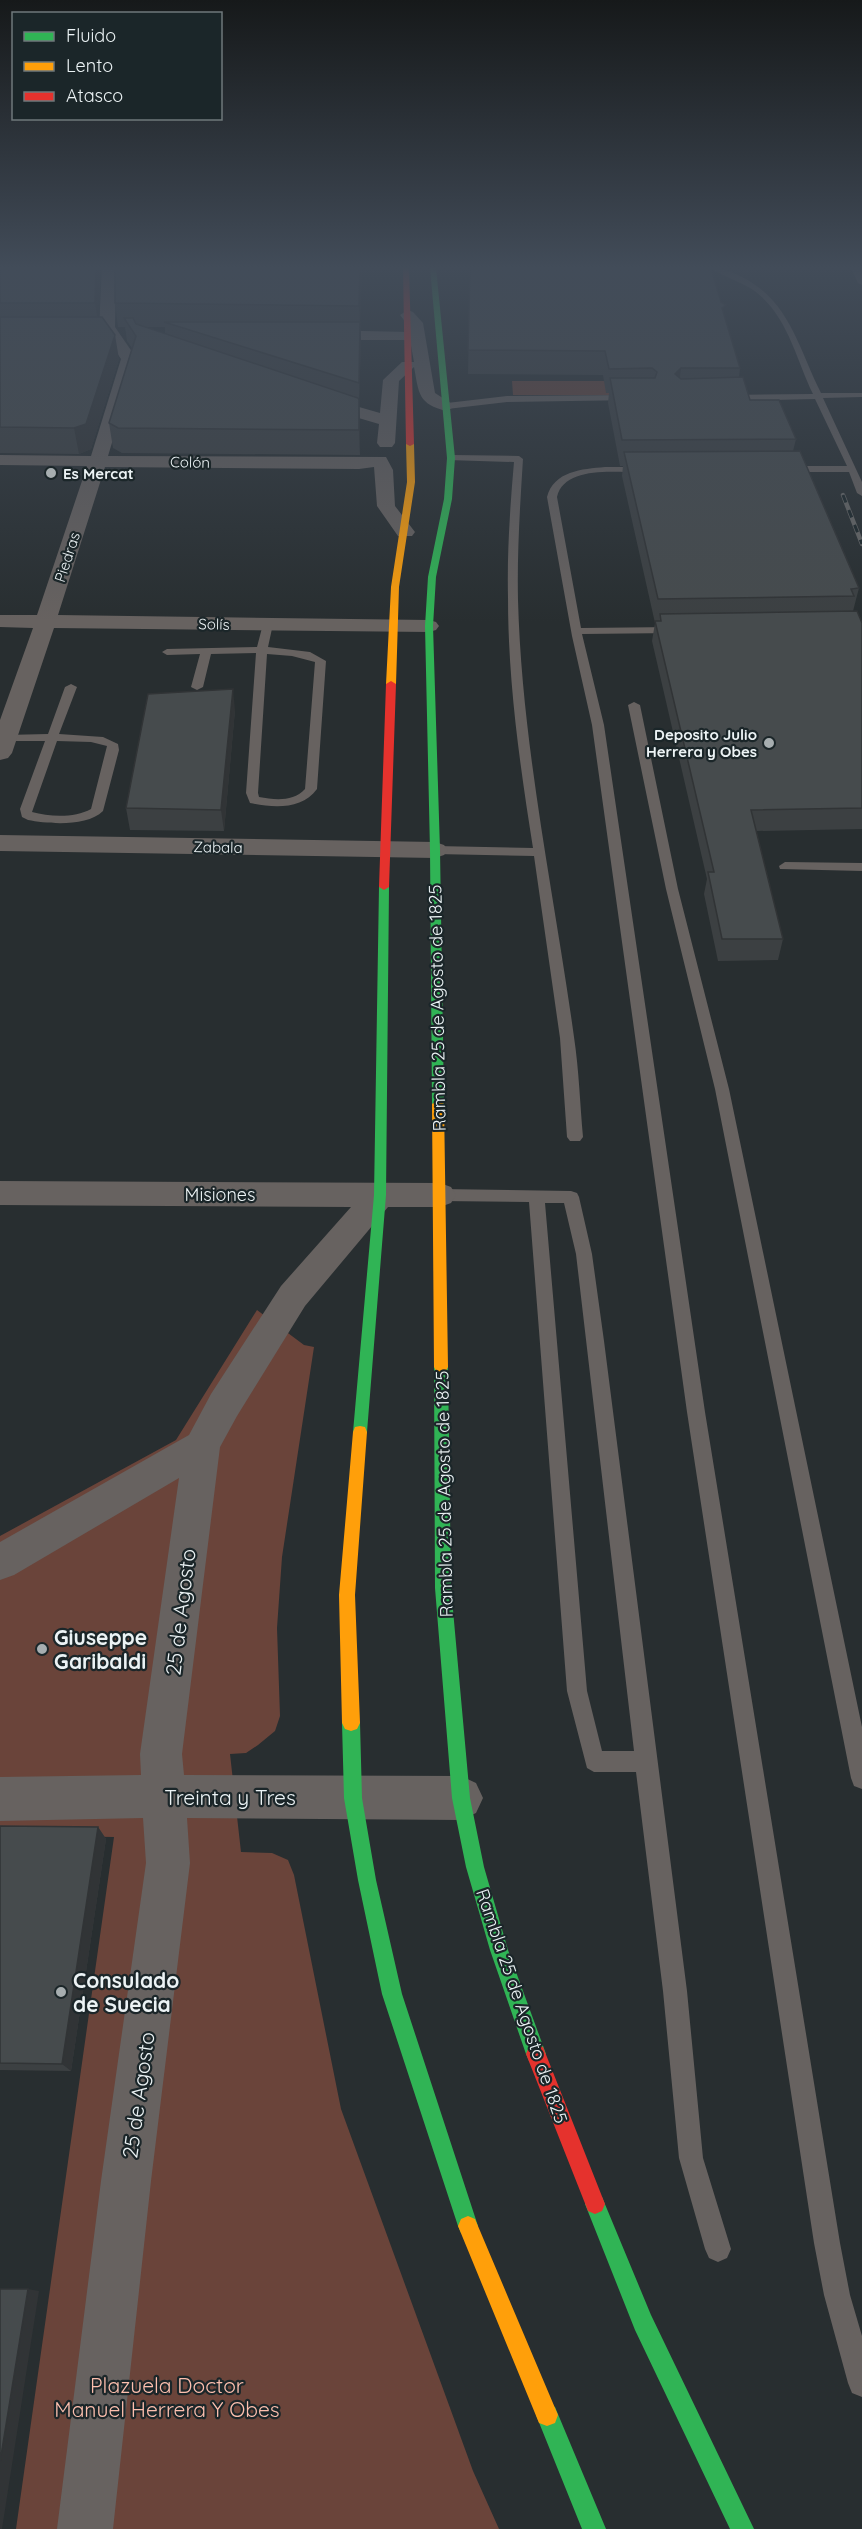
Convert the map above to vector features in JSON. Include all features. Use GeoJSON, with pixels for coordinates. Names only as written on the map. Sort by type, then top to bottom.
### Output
{"type":"FeatureCollection","features":[{"type":"Feature","properties":{"kind":"main road"},"geometry":{"type":"LineString","coordinates":[[409,386],[411,482],[395,587],[384,849],[380,1195],[347,1595],[353,1798],[366,1880],[392,1994],[464,2217],[594,2529]]}},
{"type":"Feature","properties":{"kind":"main road","name":"Rambla 25 de Agosto de 1825"},"geometry":{"type":"LineString","coordinates":[[445,386],[451,458],[448,499],[432,577],[429,626],[435,850],[443,1588],[461,1798],[475,1867],[499,1950],[557,2111],[643,2322],[742,2529]]}},
{"type":"Feature","properties":{"kind":"street","name":"Piedras"},"geometry":{"type":"LineString","coordinates":[[3,745],[123,386]]}},
{"type":"Feature","properties":{"kind":"street"},"geometry":{"type":"LineString","coordinates":[[390,386],[386,452],[380,461],[384,470],[386,506],[405,532]]}},
{"type":"Feature","properties":{"kind":"street"},"geometry":{"type":"LineString","coordinates":[[426,386],[427,394],[434,401],[447,406]]}},
{"type":"Feature","properties":{"kind":"street"},"geometry":{"type":"LineString","coordinates":[[297,393],[362,415],[387,420]]}},
{"type":"Feature","properties":{"kind":"street"},"geometry":{"type":"LineString","coordinates":[[410,421],[447,406]]}},
{"type":"Feature","properties":{"kind":"street","name":"Colón"},"geometry":{"type":"LineString","coordinates":[[0,460],[359,464],[380,461]]}},
{"type":"Feature","properties":{"kind":"street","name":"Solís"},"geometry":{"type":"LineString","coordinates":[[0,621],[429,626]]}},
{"type":"Feature","properties":{"kind":"street","name":"Zabala"},"geometry":{"type":"LineString","coordinates":[[0,843],[435,850]]}},
{"type":"Feature","properties":{"kind":"street","name":"Misiones"},"geometry":{"type":"LineString","coordinates":[[0,1193],[440,1195]]}},
{"type":"Feature","properties":{"kind":"street","name":"25 de Agosto"},"geometry":{"type":"LineString","coordinates":[[85,2529],[125,2193],[168,1863],[161,1754],[202,1446],[224,1406],[293,1296],[380,1195]]}},
{"type":"Feature","properties":{"kind":"street"},"geometry":{"type":"LineString","coordinates":[[0,1562],[202,1446]]}},
{"type":"Feature","properties":{"kind":"street","name":"Treinta y Tres"},"geometry":{"type":"LineString","coordinates":[[0,1799],[163,1796],[461,1798]]}},
{"type":"Feature","properties":{"kind":"lane"},"geometry":{"type":"LineString","coordinates":[[815,386],[862,492]]}},
{"type":"Feature","properties":{"kind":"lane"},"geometry":{"type":"LineString","coordinates":[[722,398],[862,395]]}},
{"type":"Feature","properties":{"kind":"lane"},"geometry":{"type":"LineString","coordinates":[[447,406],[507,399],[638,398]]}},
{"type":"Feature","properties":{"kind":"lane"},"geometry":{"type":"LineString","coordinates":[[805,406],[862,403]]}},
{"type":"Feature","properties":{"kind":"lane"},"geometry":{"type":"LineString","coordinates":[[469,405],[508,409]]}},
{"type":"Feature","properties":{"kind":"lane"},"geometry":{"type":"LineString","coordinates":[[451,458],[519,459],[511,573],[522,727],[566,1026],[575,1137]]}},
{"type":"Feature","properties":{"kind":"lane"},"geometry":{"type":"LineString","coordinates":[[767,469],[852,468]]}},
{"type":"Feature","properties":{"kind":"lane"},"geometry":{"type":"LineString","coordinates":[[664,470],[592,471],[566,477],[556,483],[552,489],[576,631],[598,725],[696,1412],[827,2243],[837,2295],[862,2383]]}},
{"type":"Feature","properties":{"kind":"lane"},"geometry":{"type":"LineString","coordinates":[[167,652],[262,650],[308,655],[321,661],[311,789],[307,796],[297,801],[265,802],[254,800],[252,793],[262,650],[268,624]]}},
{"type":"Feature","properties":{"kind":"lane"},"geometry":{"type":"LineString","coordinates":[[576,631],[681,630]]}},
{"type":"Feature","properties":{"kind":"lane"},"geometry":{"type":"LineString","coordinates":[[197,687],[206,651]]}},
{"type":"Feature","properties":{"kind":"lane"},"geometry":{"type":"LineString","coordinates":[[3,745],[53,738],[104,740],[112,744],[113,750],[97,811],[89,816],[32,817],[26,813],[53,738],[71,687]]}},
{"type":"Feature","properties":{"kind":"lane"},"geometry":{"type":"LineString","coordinates":[[634,705],[672,889],[722,1089],[862,1778]]}},
{"type":"Feature","properties":{"kind":"lane"},"geometry":{"type":"LineString","coordinates":[[435,850],[539,852]]}},
{"type":"Feature","properties":{"kind":"lane"},"geometry":{"type":"LineString","coordinates":[[785,866],[862,867]]}},
{"type":"Feature","properties":{"kind":"lane"},"geometry":{"type":"LineString","coordinates":[[440,1195],[571,1197],[584,1254],[675,1991],[691,2158],[717,2249]]}},
{"type":"Feature","properties":{"kind":"lane"},"geometry":{"type":"LineString","coordinates":[[536,1196],[577,1691],[594,1761],[645,1762]]}},
{"type":"Feature","properties":{"kind":"green space"},"geometry":{"type":"Polygon","coordinates":[[[512,386],[620,386],[622,395],[513,395],[512,386]]]}},
{"type":"Feature","properties":{"kind":"green space","name":"Plazuela Doctor Manuel Herrera Y Obes"},"geometry":{"type":"Polygon","coordinates":[[[257,1310],[304,1345],[314,1347],[282,1557],[277,1628],[280,1716],[275,1731],[258,1745],[246,1753],[230,1754],[241,1852],[272,1853],[288,1860],[294,1875],[341,2109],[473,2471],[499,2529],[16,2529],[114,1837],[0,1835],[0,1536],[176,1440],[257,1310]]]}},
{"type":"Feature","properties":{"kind":"building"},"geometry":{"type":"Polygon","coordinates":[[[0,386],[98,386],[86,424],[74,428],[0,427],[0,386]]]}},
{"type":"Feature","properties":{"kind":"building"},"geometry":{"type":"Polygon","coordinates":[[[120,386],[322,386],[359,400],[359,430],[118,428],[109,423],[120,386]]]}},
{"type":"Feature","properties":{"kind":"building"},"geometry":{"type":"Polygon","coordinates":[[[612,386],[746,386],[750,400],[779,400],[796,439],[622,440],[612,386]]]}},
{"type":"Feature","properties":{"kind":"building"},"geometry":{"type":"Polygon","coordinates":[[[800,451],[859,588],[851,589],[854,596],[658,599],[624,452],[800,451]]]}},
{"type":"Feature","properties":{"kind":"building","name":"Deposito Julio Herrera y Obes"},"geometry":{"type":"Polygon","coordinates":[[[857,611],[862,623],[862,808],[751,810],[783,939],[722,939],[708,872],[714,872],[655,621],[661,621],[660,614],[857,611]]]}},
{"type":"Feature","properties":{"kind":"building"},"geometry":{"type":"Polygon","coordinates":[[[233,689],[221,810],[126,808],[148,694],[233,689]]]}},
{"type":"Feature","properties":{"kind":"building"},"geometry":{"type":"Polygon","coordinates":[[[0,1826],[98,1827],[62,2064],[0,2063],[0,1826]]]}},
{"type":"Feature","properties":{"kind":"building"},"geometry":{"type":"Polygon","coordinates":[[[0,2289],[28,2289],[0,2462],[0,2289]]]}},
{"type":"Feature","properties":{"kind":"railway"},"geometry":{"type":"LineString","coordinates":[[843,495],[862,544]]}},
{"type":"Feature","properties":{"kind":"traffic: fast"},"geometry":{"type":"LineString","coordinates":[[438,1104],[429,626],[432,577],[448,499],[451,458],[444,386]]}},
{"type":"Feature","properties":{"kind":"traffic: fast"},"geometry":{"type":"LineString","coordinates":[[360,1432],[380,1195],[384,887]]}},
{"type":"Feature","properties":{"kind":"traffic: fast"},"geometry":{"type":"LineString","coordinates":[[441,1367],[443,1588],[461,1798],[475,1867],[499,1950],[536,2054]]}},
{"type":"Feature","properties":{"kind":"traffic: fast"},"geometry":{"type":"LineString","coordinates":[[351,1723],[353,1798],[367,1880],[392,1994],[468,2226]]}},
{"type":"Feature","properties":{"kind":"traffic: fast"},"geometry":{"type":"LineString","coordinates":[[595,2204],[643,2322],[742,2529]]}},
{"type":"Feature","properties":{"kind":"traffic: fast"},"geometry":{"type":"LineString","coordinates":[[547,2415],[594,2529]]}},
{"type":"Feature","properties":{"kind":"traffic: slow"},"geometry":{"type":"LineString","coordinates":[[391,684],[395,587],[411,482],[410,444]]}},
{"type":"Feature","properties":{"kind":"traffic: slow"},"geometry":{"type":"LineString","coordinates":[[438,1104],[441,1367]]}},
{"type":"Feature","properties":{"kind":"traffic: slow"},"geometry":{"type":"LineString","coordinates":[[351,1723],[347,1595],[360,1432]]}},
{"type":"Feature","properties":{"kind":"traffic: slow"},"geometry":{"type":"LineString","coordinates":[[468,2226],[547,2415]]}},
{"type":"Feature","properties":{"kind":"traffic: jam"},"geometry":{"type":"LineString","coordinates":[[409,386],[410,444]]}},
{"type":"Feature","properties":{"kind":"traffic: jam"},"geometry":{"type":"LineString","coordinates":[[384,887],[391,684]]}},
{"type":"Feature","properties":{"kind":"traffic: jam"},"geometry":{"type":"LineString","coordinates":[[536,2054],[595,2204]]}},
{"type":"Feature","properties":{"kind":"place","name":"Es Mercat"},"geometry":{"type":"Point","coordinates":[51,473]}},
{"type":"Feature","properties":{"kind":"place","name":"Deposito Julio Herrera y Obes"},"geometry":{"type":"Point","coordinates":[769,743]}},
{"type":"Feature","properties":{"kind":"place","name":"Giuseppe Garibaldi"},"geometry":{"type":"Point","coordinates":[42,1649]}},
{"type":"Feature","properties":{"kind":"place","name":"Consulado de Suecia"},"geometry":{"type":"Point","coordinates":[61,1992]}}]}
